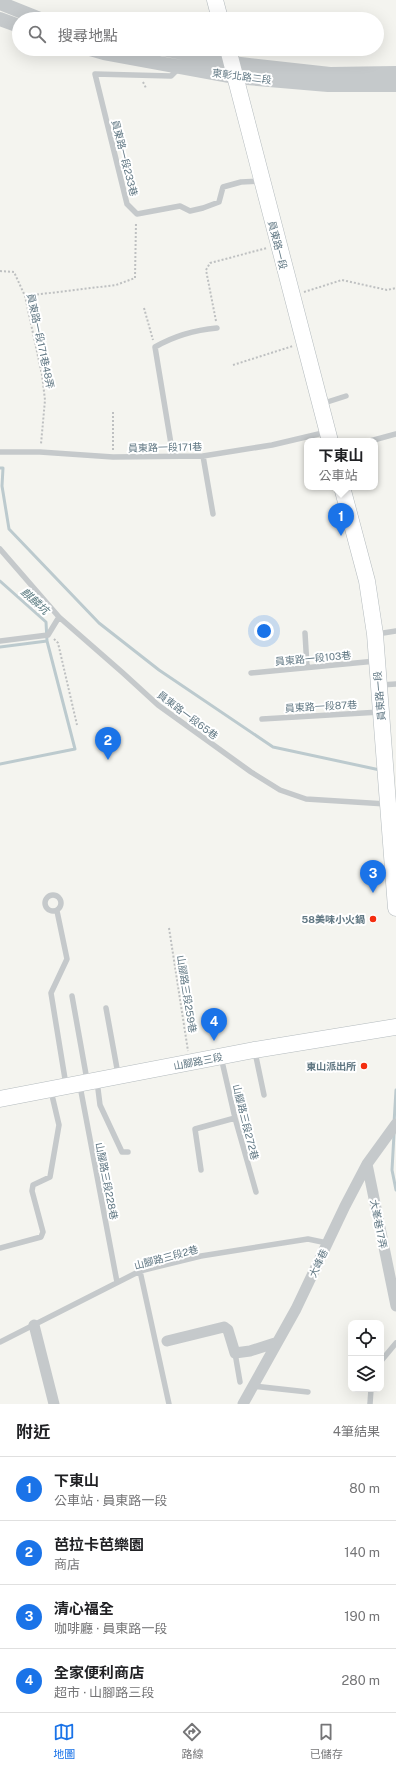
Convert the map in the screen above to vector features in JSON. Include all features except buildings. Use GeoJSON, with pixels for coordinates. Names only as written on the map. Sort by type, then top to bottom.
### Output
{"type":"FeatureCollection","features":[{"type":"Feature","properties":{"kind":"main road"},"geometry":{"type":"LineString","coordinates":[[215,0],[218,12]]}},
{"type":"Feature","properties":{"kind":"main road","name":"員東路一段"},"geometry":{"type":"LineString","coordinates":[[232,63],[329,437]]}},
{"type":"Feature","properties":{"kind":"main road","name":"員東路一段"},"geometry":{"type":"LineString","coordinates":[[343,490],[366,581],[375,634],[380,712],[391,779],[391,813],[396,908]]}},
{"type":"Feature","properties":{"kind":"main road","name":"山腳路三段"},"geometry":{"type":"LineString","coordinates":[[0,1098],[254,1050],[396,1027]]}},
{"type":"Feature","properties":{"kind":"street"},"geometry":{"type":"LineString","coordinates":[[0,3],[22,12]]}},
{"type":"Feature","properties":{"kind":"street"},"geometry":{"type":"LineString","coordinates":[[0,19],[12,23]]}},
{"type":"Feature","properties":{"kind":"street","name":"東彰北路二段"},"geometry":{"type":"LineString","coordinates":[[116,56],[180,67],[232,63],[330,74],[396,73]]}},
{"type":"Feature","properties":{"kind":"street","name":"東彰北路二段"},"geometry":{"type":"LineString","coordinates":[[197,56],[328,85],[396,85]]}},
{"type":"Feature","properties":{"kind":"street","name":"大峰巷"},"geometry":{"type":"LineString","coordinates":[[243,1404],[275,1343],[296,1309],[344,1206],[367,1164],[396,1124]]}},
{"type":"Feature","properties":{"kind":"street","name":"大峯巷17弄"},"geometry":{"type":"LineString","coordinates":[[367,1164],[396,1306]]}},
{"type":"Feature","properties":{"kind":"street"},"geometry":{"type":"LineString","coordinates":[[34,1325],[54,1404]]}},
{"type":"Feature","properties":{"kind":"street"},"geometry":{"type":"LineString","coordinates":[[167,1341],[224,1327],[228,1330],[235,1353],[250,1351],[275,1343]]}},
{"type":"Feature","properties":{"kind":"lane","name":"員東路一段233巷"},"geometry":{"type":"LineString","coordinates":[[137,214],[127,204],[95,74],[171,76],[180,67]]}},
{"type":"Feature","properties":{"kind":"lane"},"geometry":{"type":"LineString","coordinates":[[137,214],[180,206],[190,211],[203,208],[219,202],[223,187],[241,182],[262,181]]}},
{"type":"Feature","properties":{"kind":"lane"},"geometry":{"type":"LineString","coordinates":[[173,456],[155,347],[169,339],[202,329],[217,328]]}},
{"type":"Feature","properties":{"kind":"lane"},"geometry":{"type":"LineString","coordinates":[[320,404],[346,396]]}},
{"type":"Feature","properties":{"kind":"lane"},"geometry":{"type":"LineString","coordinates":[[378,439],[396,434]]}},
{"type":"Feature","properties":{"kind":"lane","name":"員東路一段171巷"},"geometry":{"type":"LineString","coordinates":[[0,452],[40,452],[113,457],[203,456],[304,441]]}},
{"type":"Feature","properties":{"kind":"lane"},"geometry":{"type":"LineString","coordinates":[[203,456],[213,514]]}},
{"type":"Feature","properties":{"kind":"lane","name":"員東路一段65巷"},"geometry":{"type":"LineString","coordinates":[[0,548],[59,617],[123,672],[158,705],[251,772],[280,790],[306,799],[391,813]]}},
{"type":"Feature","properties":{"kind":"lane"},"geometry":{"type":"LineString","coordinates":[[0,641],[48,635],[59,617]]}},
{"type":"Feature","properties":{"kind":"lane"},"geometry":{"type":"LineString","coordinates":[[375,634],[396,631]]}},
{"type":"Feature","properties":{"kind":"lane"},"geometry":{"type":"LineString","coordinates":[[305,633],[306,667]]}},
{"type":"Feature","properties":{"kind":"lane","name":"員東路一段103巷"},"geometry":{"type":"LineString","coordinates":[[251,673],[376,660]]}},
{"type":"Feature","properties":{"kind":"lane"},"geometry":{"type":"LineString","coordinates":[[378,685],[396,684]]}},
{"type":"Feature","properties":{"kind":"lane","name":"員東路一段87巷"},"geometry":{"type":"LineString","coordinates":[[262,719],[380,712]]}},
{"type":"Feature","properties":{"kind":"lane"},"geometry":{"type":"LineString","coordinates":[[57,911],[67,959],[51,993],[82,1082],[100,1105],[122,1152],[128,1152]]}},
{"type":"Feature","properties":{"kind":"lane"},"geometry":{"type":"LineString","coordinates":[[72,996],[82,1082]]}},
{"type":"Feature","properties":{"kind":"lane"},"geometry":{"type":"LineString","coordinates":[[106,1008],[118,1075]]}},
{"type":"Feature","properties":{"kind":"lane"},"geometry":{"type":"LineString","coordinates":[[254,1050],[264,1094]]}},
{"type":"Feature","properties":{"kind":"lane","name":"山腳路三段272巷"},"geometry":{"type":"LineString","coordinates":[[221,1056],[235,1118],[256,1192]]}},
{"type":"Feature","properties":{"kind":"lane","name":"山腳路三段228巷"},"geometry":{"type":"LineString","coordinates":[[82,1082],[117,1282]]}},
{"type":"Feature","properties":{"kind":"lane"},"geometry":{"type":"LineString","coordinates":[[0,1248],[41,1237],[43,1232],[32,1191],[33,1185],[50,1177],[57,1139],[59,1125],[50,1089]]}},
{"type":"Feature","properties":{"kind":"lane"},"geometry":{"type":"LineString","coordinates":[[201,1170],[195,1129],[235,1118]]}},
{"type":"Feature","properties":{"kind":"lane","name":"山腳路三段2巷"},"geometry":{"type":"LineString","coordinates":[[0,1342],[99,1293],[117,1282],[140,1272],[201,1256],[308,1239],[327,1243]]}},
{"type":"Feature","properties":{"kind":"lane"},"geometry":{"type":"LineString","coordinates":[[140,1272],[169,1404]]}},
{"type":"Feature","properties":{"kind":"lane"},"geometry":{"type":"LineString","coordinates":[[384,1357],[396,1343]]}},
{"type":"Feature","properties":{"kind":"lane"},"geometry":{"type":"LineString","coordinates":[[235,1353],[240,1382]]}},
{"type":"Feature","properties":{"kind":"lane"},"geometry":{"type":"LineString","coordinates":[[252,1386],[308,1392]]}},
{"type":"Feature","properties":{"kind":"lane"},"geometry":{"type":"LineString","coordinates":[[370,1404],[371,1392]]}},
{"type":"Feature","properties":{"kind":"path"},"geometry":{"type":"LineString","coordinates":[[25,296],[116,285],[136,278],[137,214]]}},
{"type":"Feature","properties":{"kind":"path"},"geometry":{"type":"LineString","coordinates":[[217,328],[206,270],[210,263],[278,245]]}},
{"type":"Feature","properties":{"kind":"path","name":"員東路一段171巷48弄"},"geometry":{"type":"LineString","coordinates":[[0,271],[14,272],[25,296],[45,400],[40,452]]}},
{"type":"Feature","properties":{"kind":"path"},"geometry":{"type":"LineString","coordinates":[[292,296],[342,280],[387,290],[396,288]]}},
{"type":"Feature","properties":{"kind":"path"},"geometry":{"type":"LineString","coordinates":[[144,308],[155,347]]}},
{"type":"Feature","properties":{"kind":"path"},"geometry":{"type":"LineString","coordinates":[[233,365],[304,343]]}},
{"type":"Feature","properties":{"kind":"path"},"geometry":{"type":"LineString","coordinates":[[113,411],[113,457]]}},
{"type":"Feature","properties":{"kind":"path"},"geometry":{"type":"LineString","coordinates":[[48,635],[58,643],[77,725]]}},
{"type":"Feature","properties":{"kind":"path","name":"山腳路三段259巷"},"geometry":{"type":"LineString","coordinates":[[169,928],[190,1063]]}},
{"type":"Feature","properties":{"kind":"waterway"},"geometry":{"type":"LineString","coordinates":[[0,468],[3,468],[2,486],[9,529],[99,623],[159,670],[273,747],[380,770]]}},
{"type":"Feature","properties":{"kind":"waterway","name":"麒麟坑"},"geometry":{"type":"LineString","coordinates":[[0,581],[46,622],[47,641],[0,647]]}},
{"type":"Feature","properties":{"kind":"waterway"},"geometry":{"type":"LineString","coordinates":[[0,764],[75,749],[47,641]]}},
{"type":"Feature","properties":{"kind":"waterway"},"geometry":{"type":"LineString","coordinates":[[394,1123],[396,1090]]}},
{"type":"Feature","properties":{"kind":"waterway"},"geometry":{"type":"LineString","coordinates":[[394,1134],[392,1170],[396,1190]]}},
{"type":"Feature","properties":{"kind":"place","name":"下東山"},"geometry":{"type":"Point","coordinates":[341,536]}},
{"type":"Feature","properties":{"kind":"place","name":"芭拉卡芭樂園"},"geometry":{"type":"Point","coordinates":[108,760]}},
{"type":"Feature","properties":{"kind":"place","name":"清心福全"},"geometry":{"type":"Point","coordinates":[373,893]}},
{"type":"Feature","properties":{"kind":"place","name":"58美味小火鍋"},"geometry":{"type":"Point","coordinates":[373,919]}},
{"type":"Feature","properties":{"kind":"place","name":"全家便利商店"},"geometry":{"type":"Point","coordinates":[214,1041]}},
{"type":"Feature","properties":{"kind":"place","name":"東山派出所"},"geometry":{"type":"Point","coordinates":[364,1066]}}]}
